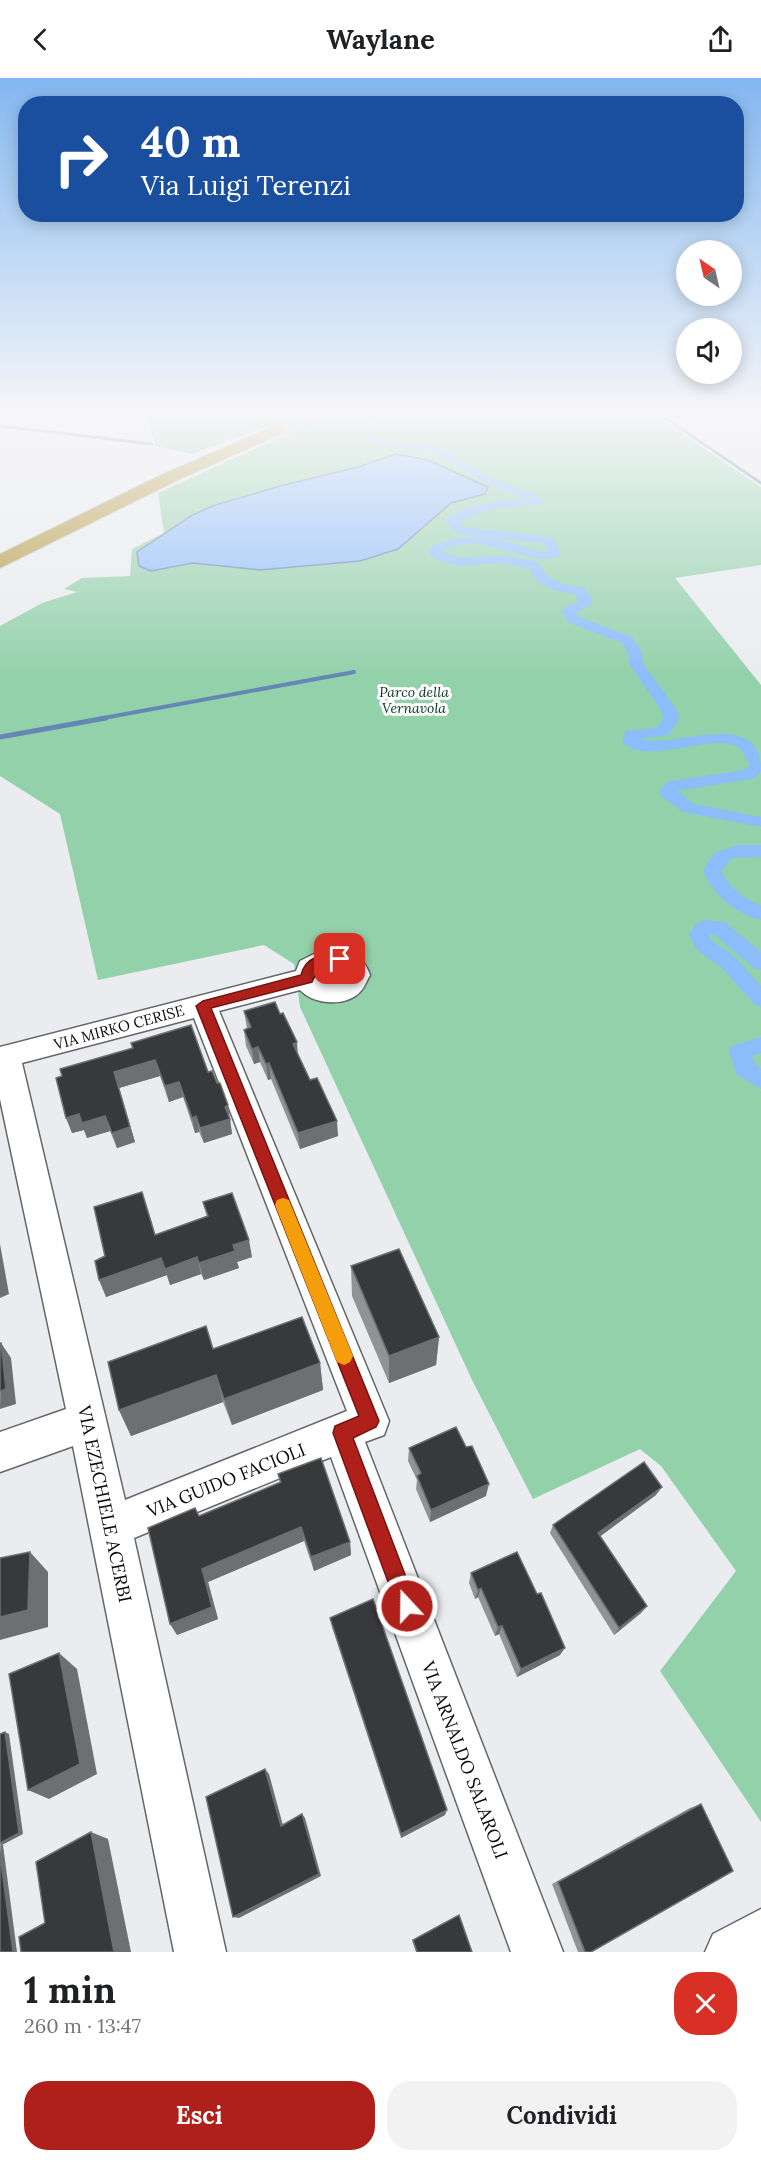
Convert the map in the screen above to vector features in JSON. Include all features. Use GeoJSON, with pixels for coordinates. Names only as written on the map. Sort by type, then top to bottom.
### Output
{"type":"FeatureCollection","features":[{"type":"Feature","properties":{"kind":"highway"},"geometry":{"type":"LineString","coordinates":[[0,562],[121,500]]}},
{"type":"Feature","properties":{"kind":"highway"},"geometry":{"type":"LineString","coordinates":[[0,555],[30,546]]}},
{"type":"Feature","properties":{"kind":"street","name":"VIA MIRKO CERISE"},"geometry":{"type":"LineString","coordinates":[[3,1058],[307,978]]}},
{"type":"Feature","properties":{"kind":"street","name":"VIA GUIDO FACIOLI"},"geometry":{"type":"LineString","coordinates":[[111,1527],[370,1421],[203,1006]]}},
{"type":"Feature","properties":{"kind":"street","name":"VIA EZECHIELE ACERBI"},"geometry":{"type":"LineString","coordinates":[[3,1058],[88,1421],[200,1952]]}},
{"type":"Feature","properties":{"kind":"street"},"geometry":{"type":"LineString","coordinates":[[0,1452],[88,1421]]}},
{"type":"Feature","properties":{"kind":"street","name":"VIA ARNALDO SALAROLI"},"geometry":{"type":"LineString","coordinates":[[342,1433],[537,1952]]}},
{"type":"Feature","properties":{"kind":"street"},"geometry":{"type":"LineString","coordinates":[[731,1952],[761,1935]]}},
{"type":"Feature","properties":{"kind":"green space","name":"Parco della Vernavola"},"geometry":{"type":"Polygon","coordinates":[[[159,500],[761,500],[761,565],[675,578],[761,685],[761,1822],[660,1671],[736,1571],[661,1466],[640,1449],[533,1499],[473,1382],[300,1007],[294,964],[264,945],[98,980],[60,814],[0,776],[0,626],[42,603],[77,592],[64,589],[82,578],[130,576],[132,549],[164,533],[159,500]]]}},
{"type":"Feature","properties":{"kind":"water"},"geometry":{"type":"Polygon","coordinates":[[[231,500],[461,500],[451,503],[398,549],[360,561],[260,570],[193,563],[151,571],[139,566],[137,552],[191,516],[231,500]]]}},
{"type":"Feature","properties":{"kind":"building"},"geometry":{"type":"Polygon","coordinates":[[[275,1002],[297,1042],[293,1044],[310,1080],[317,1078],[337,1121],[298,1133],[269,1063],[266,1064],[258,1047],[252,1049],[244,1030],[251,1027],[244,1011],[275,1002]]]}},
{"type":"Feature","properties":{"kind":"building"},"geometry":{"type":"Polygon","coordinates":[[[191,1025],[208,1072],[212,1071],[217,1083],[220,1083],[228,1105],[225,1107],[230,1119],[200,1128],[196,1116],[192,1118],[179,1082],[165,1086],[155,1060],[114,1072],[130,1127],[112,1133],[105,1116],[82,1123],[79,1114],[66,1118],[56,1078],[62,1076],[60,1069],[133,1048],[131,1043],[191,1025]]]}},
{"type":"Feature","properties":{"kind":"building"},"geometry":{"type":"Polygon","coordinates":[[[142,1192],[155,1235],[208,1216],[203,1202],[232,1193],[249,1240],[233,1245],[235,1251],[199,1263],[197,1257],[165,1269],[161,1258],[99,1280],[95,1261],[105,1256],[94,1207],[142,1192]]]}},
{"type":"Feature","properties":{"kind":"building"},"geometry":{"type":"Polygon","coordinates":[[[399,1249],[439,1337],[389,1356],[351,1266],[399,1249]]]}},
{"type":"Feature","properties":{"kind":"building"},"geometry":{"type":"Polygon","coordinates":[[[302,1317],[320,1363],[224,1399],[216,1375],[119,1410],[108,1362],[206,1326],[213,1349],[302,1317]]]}},
{"type":"Feature","properties":{"kind":"building"},"geometry":{"type":"Polygon","coordinates":[[[0,1343],[6,1389],[0,1391],[0,1343]]]}},
{"type":"Feature","properties":{"kind":"building"},"geometry":{"type":"Polygon","coordinates":[[[456,1427],[466,1447],[472,1446],[489,1484],[431,1510],[417,1476],[421,1473],[409,1448],[456,1427]]]}},
{"type":"Feature","properties":{"kind":"building"},"geometry":{"type":"Polygon","coordinates":[[[321,1458],[350,1542],[311,1557],[301,1527],[202,1569],[212,1607],[170,1624],[148,1528],[195,1508],[199,1516],[281,1482],[278,1474],[321,1458]]]}},
{"type":"Feature","properties":{"kind":"building"},"geometry":{"type":"Polygon","coordinates":[[[644,1462],[662,1487],[598,1533],[647,1606],[619,1628],[553,1525],[644,1462]]]}},
{"type":"Feature","properties":{"kind":"building"},"geometry":{"type":"Polygon","coordinates":[[[30,1552],[28,1610],[0,1617],[0,1558],[30,1552]]]}},
{"type":"Feature","properties":{"kind":"building"},"geometry":{"type":"Polygon","coordinates":[[[517,1552],[537,1594],[541,1593],[565,1648],[521,1669],[502,1626],[498,1627],[481,1588],[478,1590],[471,1573],[517,1552]]]}},
{"type":"Feature","properties":{"kind":"building"},"geometry":{"type":"Polygon","coordinates":[[[373,1599],[447,1810],[401,1834],[330,1618],[373,1599]]]}},
{"type":"Feature","properties":{"kind":"building"},"geometry":{"type":"Polygon","coordinates":[[[59,1653],[80,1764],[28,1790],[9,1674],[59,1653]]]}},
{"type":"Feature","properties":{"kind":"building"},"geometry":{"type":"Polygon","coordinates":[[[5,1732],[19,1833],[0,1843],[0,1734],[5,1732]]]}},
{"type":"Feature","properties":{"kind":"building"},"geometry":{"type":"Polygon","coordinates":[[[265,1769],[281,1826],[302,1814],[319,1874],[233,1917],[206,1797],[265,1769]]]}},
{"type":"Feature","properties":{"kind":"building"},"geometry":{"type":"Polygon","coordinates":[[[701,1804],[733,1871],[591,1952],[585,1952],[558,1882],[701,1804]]]}},
{"type":"Feature","properties":{"kind":"building"},"geometry":{"type":"Polygon","coordinates":[[[91,1832],[114,1952],[21,1952],[19,1937],[45,1923],[36,1862],[91,1832]]]}},
{"type":"Feature","properties":{"kind":"building"},"geometry":{"type":"Polygon","coordinates":[[[0,1854],[13,1952],[0,1952],[0,1854]]]}},
{"type":"Feature","properties":{"kind":"building"},"geometry":{"type":"Polygon","coordinates":[[[459,1915],[472,1952],[417,1952],[413,1940],[459,1915]]]}},
{"type":"Feature","properties":{"kind":"waterway"},"geometry":{"type":"LineString","coordinates":[[537,500],[538,502],[530,504],[506,503],[490,506],[474,510],[452,521],[458,529],[470,532],[549,540],[555,554],[543,556],[510,546],[482,541],[451,543],[434,550],[437,555],[459,562],[501,559],[534,565],[546,582],[580,591],[585,600],[584,605],[568,612],[574,620],[627,640],[635,652],[636,664],[669,710],[671,719],[662,732],[632,734],[630,741],[659,746],[707,739],[734,740],[745,745],[758,764],[749,774],[672,786],[667,792],[689,808],[761,822]]}},
{"type":"Feature","properties":{"kind":"waterway"},"geometry":{"type":"LineString","coordinates":[[98,719],[354,672]]}},
{"type":"Feature","properties":{"kind":"waterway"},"geometry":{"type":"LineString","coordinates":[[0,737],[106,718]]}},
{"type":"Feature","properties":{"kind":"waterway"},"geometry":{"type":"LineString","coordinates":[[761,851],[738,851],[726,854],[720,857],[712,871],[726,893],[761,914]]}},
{"type":"Feature","properties":{"kind":"waterway"},"geometry":{"type":"LineString","coordinates":[[761,963],[718,927],[705,927],[699,934],[704,945],[728,962],[761,999]]}},
{"type":"Feature","properties":{"kind":"waterway"},"geometry":{"type":"LineString","coordinates":[[761,1045],[740,1052],[745,1069],[761,1080]]}},
{"type":"Feature","properties":{"kind":"slow traffic"},"geometry":{"type":"LineString","coordinates":[[283,1205],[344,1356]]}},
{"type":"Feature","properties":{"kind":"route"},"geometry":{"type":"LineString","coordinates":[[340,959],[320,960],[310,968],[307,978],[203,1006],[370,1421],[342,1433],[407,1606]]}}]}
